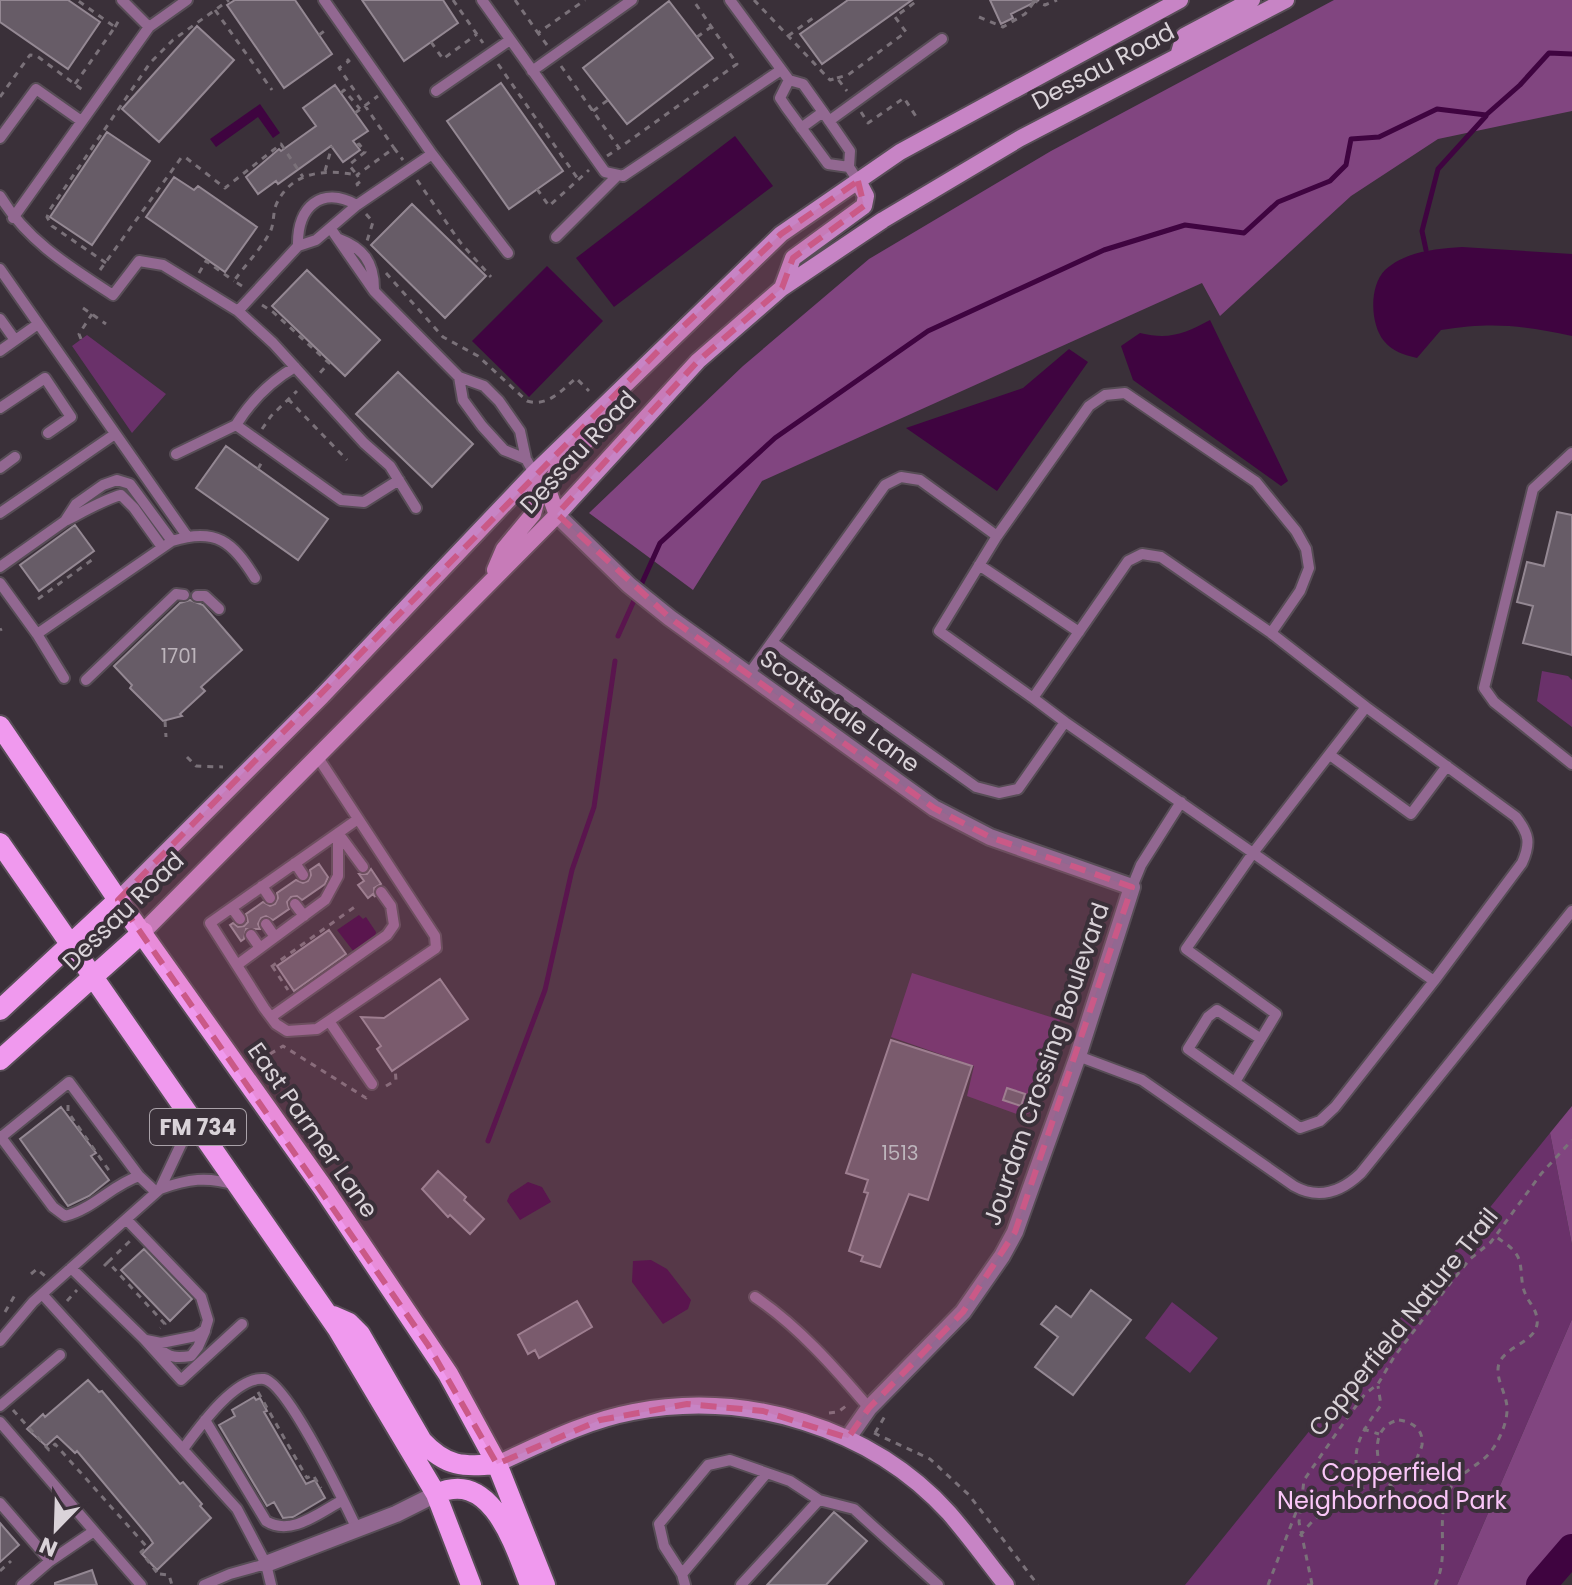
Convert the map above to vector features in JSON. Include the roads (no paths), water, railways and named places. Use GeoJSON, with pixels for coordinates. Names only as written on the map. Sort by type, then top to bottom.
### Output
{"type":"FeatureCollection","features":[{"type":"Feature","properties":{"kind":"main road","name":"Dessau Road"},"geometry":{"type":"LineString","coordinates":[[0,1010],[71,946],[322,696],[530,466],[606,405],[670,339],[781,234],[854,174],[1180,0]]}},
{"type":"Feature","properties":{"kind":"main road"},"geometry":{"type":"LineString","coordinates":[[1260,4],[1286,0]]}},
{"type":"Feature","properties":{"kind":"main road","name":"Dessau Road"},"geometry":{"type":"LineString","coordinates":[[0,1060],[143,932],[557,515],[698,361],[782,288],[883,220],[1019,139],[1178,56],[1184,36],[1260,4]]}},
{"type":"Feature","properties":{"kind":"main road"},"geometry":{"type":"LineString","coordinates":[[782,288],[793,258],[864,206],[866,196],[854,174]]}},
{"type":"Feature","properties":{"kind":"main road"},"geometry":{"type":"LineString","coordinates":[[557,515],[548,490],[557,471],[597,430],[606,405]]}},
{"type":"Feature","properties":{"kind":"main road"},"geometry":{"type":"LineString","coordinates":[[491,580],[504,549],[533,514],[537,499],[530,466]]}},
{"type":"Feature","properties":{"kind":"main road","name":"East Parmer Lane"},"geometry":{"type":"LineString","coordinates":[[0,726],[118,900],[323,1188],[441,1364],[497,1464],[545,1585]]}},
{"type":"Feature","properties":{"kind":"main road","name":"FM 734"},"geometry":{"type":"LineString","coordinates":[[0,843],[327,1314],[436,1494],[471,1585]]}},
{"type":"Feature","properties":{"kind":"main road"},"geometry":{"type":"LineString","coordinates":[[327,1314],[349,1323],[360,1334],[413,1426],[434,1453],[461,1466],[497,1464],[567,1432],[632,1412],[687,1404],[763,1411],[807,1422],[848,1438],[901,1471],[949,1513],[1006,1585]]}},
{"type":"Feature","properties":{"kind":"main road"},"geometry":{"type":"LineString","coordinates":[[436,1494],[459,1488],[487,1501],[507,1528],[530,1585]]}},
{"type":"Feature","properties":{"kind":"street","name":"Scottsdale Lane"},"geometry":{"type":"LineString","coordinates":[[557,515],[629,585],[670,618],[934,808],[990,837],[1132,887]]}},
{"type":"Feature","properties":{"kind":"street","name":"Jourdan Crossing Boulevard"},"geometry":{"type":"LineString","coordinates":[[848,1438],[861,1405],[947,1330],[1002,1256],[1021,1219],[1132,887]]}},
{"type":"Feature","properties":{"kind":"street"},"geometry":{"type":"LineString","coordinates":[[266,1564],[396,1514],[436,1494]]}},
{"type":"Feature","properties":{"kind":"lane"},"geometry":{"type":"LineString","coordinates":[[122,0],[149,27]]}},
{"type":"Feature","properties":{"kind":"lane"},"geometry":{"type":"LineString","coordinates":[[13,218],[149,27],[187,0]]}},
{"type":"Feature","properties":{"kind":"lane"},"geometry":{"type":"LineString","coordinates":[[324,0],[432,154],[508,253]]}},
{"type":"Feature","properties":{"kind":"lane"},"geometry":{"type":"LineString","coordinates":[[482,0],[605,172],[623,176],[781,70]]}},
{"type":"Feature","properties":{"kind":"lane"},"geometry":{"type":"LineString","coordinates":[[532,71],[632,0]]}},
{"type":"Feature","properties":{"kind":"lane"},"geometry":{"type":"LineString","coordinates":[[730,0],[789,80],[803,84],[850,151],[854,174]]}},
{"type":"Feature","properties":{"kind":"lane"},"geometry":{"type":"LineString","coordinates":[[801,128],[826,117],[942,39]]}},
{"type":"Feature","properties":{"kind":"lane"},"geometry":{"type":"LineString","coordinates":[[436,91],[510,40]]}},
{"type":"Feature","properties":{"kind":"lane"},"geometry":{"type":"LineString","coordinates":[[789,80],[780,98],[828,164],[854,174]]}},
{"type":"Feature","properties":{"kind":"lane"},"geometry":{"type":"LineString","coordinates":[[0,138],[36,89],[80,120]]}},
{"type":"Feature","properties":{"kind":"lane"},"geometry":{"type":"LineString","coordinates":[[238,311],[298,246],[334,234],[357,205],[432,154]]}},
{"type":"Feature","properties":{"kind":"lane"},"geometry":{"type":"LineString","coordinates":[[556,237],[618,175]]}},
{"type":"Feature","properties":{"kind":"lane"},"geometry":{"type":"LineString","coordinates":[[0,196],[13,218],[44,249],[113,295],[139,261],[156,262],[238,311],[390,466],[416,508]]}},
{"type":"Feature","properties":{"kind":"lane"},"geometry":{"type":"LineString","coordinates":[[298,246],[298,231],[304,213],[316,202],[328,197],[343,197],[357,205]]}},
{"type":"Feature","properties":{"kind":"lane"},"geometry":{"type":"LineString","coordinates":[[334,234],[355,245],[374,270],[374,291],[459,377],[484,386],[499,401],[520,431],[530,466]]}},
{"type":"Feature","properties":{"kind":"lane"},"geometry":{"type":"LineString","coordinates":[[0,269],[187,536]]}},
{"type":"Feature","properties":{"kind":"lane"},"geometry":{"type":"LineString","coordinates":[[0,319],[15,340]]}},
{"type":"Feature","properties":{"kind":"lane"},"geometry":{"type":"LineString","coordinates":[[2,346],[38,324]]}},
{"type":"Feature","properties":{"kind":"lane"},"geometry":{"type":"LineString","coordinates":[[176,454],[236,425],[264,391],[295,367]]}},
{"type":"Feature","properties":{"kind":"lane"},"geometry":{"type":"LineString","coordinates":[[459,377],[463,400],[482,426],[504,450],[530,466]]}},
{"type":"Feature","properties":{"kind":"lane"},"geometry":{"type":"LineString","coordinates":[[0,408],[45,378],[71,417],[48,433]]}},
{"type":"Feature","properties":{"kind":"lane"},"geometry":{"type":"LineString","coordinates":[[1271,633],[1300,591],[1309,568],[1306,549],[1296,531],[1256,482],[1125,393],[1105,395],[1089,406],[997,536],[939,631],[1434,981]]}},
{"type":"Feature","properties":{"kind":"lane"},"geometry":{"type":"LineString","coordinates":[[236,425],[341,500],[364,502],[399,480]]}},
{"type":"Feature","properties":{"kind":"lane"},"geometry":{"type":"LineString","coordinates":[[0,513],[115,434]]}},
{"type":"Feature","properties":{"kind":"lane"},"geometry":{"type":"LineString","coordinates":[[0,468],[15,457]]}},
{"type":"Feature","properties":{"kind":"lane"},"geometry":{"type":"LineString","coordinates":[[1570,457],[1533,489],[1484,688],[1494,702],[1572,764]]}},
{"type":"Feature","properties":{"kind":"lane"},"geometry":{"type":"LineString","coordinates":[[749,674],[885,485],[901,477],[920,480],[997,536]]}},
{"type":"Feature","properties":{"kind":"lane"},"geometry":{"type":"LineString","coordinates":[[65,521],[76,504],[103,485],[117,480],[130,484],[167,544]]}},
{"type":"Feature","properties":{"kind":"lane"},"geometry":{"type":"LineString","coordinates":[[0,567],[65,521],[91,510],[110,497],[121,495],[167,544]]}},
{"type":"Feature","properties":{"kind":"lane"},"geometry":{"type":"LineString","coordinates":[[37,634],[167,544],[187,536],[226,542],[243,559],[255,578]]}},
{"type":"Feature","properties":{"kind":"lane"},"geometry":{"type":"LineString","coordinates":[[1033,698],[1128,561],[1142,554],[1161,557],[1271,633],[1516,817],[1527,831],[1530,846],[1522,863],[1434,981],[1335,1107],[1320,1121],[1300,1128],[1188,1049],[1208,1017],[1217,1010],[1261,1039]]}},
{"type":"Feature","properties":{"kind":"lane"},"geometry":{"type":"LineString","coordinates":[[979,565],[1079,632]]}},
{"type":"Feature","properties":{"kind":"lane"},"geometry":{"type":"LineString","coordinates":[[0,583],[64,678]]}},
{"type":"Feature","properties":{"kind":"lane"},"geometry":{"type":"LineString","coordinates":[[86,680],[176,594],[184,595]]}},
{"type":"Feature","properties":{"kind":"lane"},"geometry":{"type":"LineString","coordinates":[[197,596],[205,596],[219,609]]}},
{"type":"Feature","properties":{"kind":"lane"},"geometry":{"type":"LineString","coordinates":[[772,642],[976,787],[999,793],[1018,789],[1065,722]]}},
{"type":"Feature","properties":{"kind":"lane"},"geometry":{"type":"LineString","coordinates":[[1235,1082],[1276,1014],[1186,949],[1253,853],[1366,707]]}},
{"type":"Feature","properties":{"kind":"lane"},"geometry":{"type":"LineString","coordinates":[[1330,755],[1411,814],[1447,766]]}},
{"type":"Feature","properties":{"kind":"lane"},"geometry":{"type":"LineString","coordinates":[[317,756],[435,936],[436,948],[317,1029],[287,1031],[271,1017],[210,923],[358,819]]}},
{"type":"Feature","properties":{"kind":"lane"},"geometry":{"type":"LineString","coordinates":[[1132,887],[1141,865],[1181,802]]}},
{"type":"Feature","properties":{"kind":"lane"},"geometry":{"type":"LineString","coordinates":[[338,833],[363,867]]}},
{"type":"Feature","properties":{"kind":"lane"},"geometry":{"type":"LineString","coordinates":[[237,965],[322,903],[338,876],[338,833]]}},
{"type":"Feature","properties":{"kind":"lane"},"geometry":{"type":"LineString","coordinates":[[295,863],[303,875]]}},
{"type":"Feature","properties":{"kind":"lane"},"geometry":{"type":"LineString","coordinates":[[277,876],[285,888]]}},
{"type":"Feature","properties":{"kind":"lane"},"geometry":{"type":"LineString","coordinates":[[262,886],[270,898]]}},
{"type":"Feature","properties":{"kind":"lane"},"geometry":{"type":"LineString","coordinates":[[314,891],[322,903]]}},
{"type":"Feature","properties":{"kind":"lane"},"geometry":{"type":"LineString","coordinates":[[271,1017],[387,935],[394,925],[391,906],[381,892]]}},
{"type":"Feature","properties":{"kind":"lane"},"geometry":{"type":"LineString","coordinates":[[248,897],[255,908]]}},
{"type":"Feature","properties":{"kind":"lane"},"geometry":{"type":"LineString","coordinates":[[295,904],[304,916]]}},
{"type":"Feature","properties":{"kind":"lane"},"geometry":{"type":"LineString","coordinates":[[232,908],[240,919]]}},
{"type":"Feature","properties":{"kind":"lane"},"geometry":{"type":"LineString","coordinates":[[1078,1056],[1142,1080],[1294,1186],[1309,1193],[1325,1194],[1342,1188],[1361,1173],[1572,911]]}},
{"type":"Feature","properties":{"kind":"lane"},"geometry":{"type":"LineString","coordinates":[[281,914],[289,927]]}},
{"type":"Feature","properties":{"kind":"lane"},"geometry":{"type":"LineString","coordinates":[[266,924],[275,937]]}},
{"type":"Feature","properties":{"kind":"lane"},"geometry":{"type":"LineString","coordinates":[[251,935],[260,948]]}},
{"type":"Feature","properties":{"kind":"lane"},"geometry":{"type":"LineString","coordinates":[[329,1021],[372,1084]]}},
{"type":"Feature","properties":{"kind":"lane"},"geometry":{"type":"LineString","coordinates":[[139,1176],[123,1182],[80,1212],[65,1216],[53,1207],[0,1136],[69,1082],[139,1176],[158,1190]]}},
{"type":"Feature","properties":{"kind":"lane"},"geometry":{"type":"LineString","coordinates":[[0,1341],[42,1294],[158,1190],[184,1138],[183,1105]]}},
{"type":"Feature","properties":{"kind":"lane"},"geometry":{"type":"LineString","coordinates":[[158,1190],[188,1179],[214,1178],[239,1186]]}},
{"type":"Feature","properties":{"kind":"lane"},"geometry":{"type":"LineString","coordinates":[[71,1268],[165,1355],[176,1358],[191,1356],[198,1347],[208,1320],[201,1297],[127,1220]]}},
{"type":"Feature","properties":{"kind":"lane"},"geometry":{"type":"LineString","coordinates":[[42,1294],[237,1509],[266,1564],[271,1585]]}},
{"type":"Feature","properties":{"kind":"lane"},"geometry":{"type":"LineString","coordinates":[[755,1297],[796,1331],[861,1405]]}},
{"type":"Feature","properties":{"kind":"lane"},"geometry":{"type":"LineString","coordinates":[[148,1340],[181,1380],[242,1324]]}},
{"type":"Feature","properties":{"kind":"lane"},"geometry":{"type":"LineString","coordinates":[[148,1340],[161,1343],[196,1336],[205,1330]]}},
{"type":"Feature","properties":{"kind":"lane"},"geometry":{"type":"LineString","coordinates":[[0,1406],[60,1355]]}},
{"type":"Feature","properties":{"kind":"lane"},"geometry":{"type":"LineString","coordinates":[[183,1449],[205,1420],[232,1393],[252,1381],[271,1381],[300,1421],[357,1529]]}},
{"type":"Feature","properties":{"kind":"lane"},"geometry":{"type":"LineString","coordinates":[[205,1420],[266,1521],[276,1527],[290,1528],[343,1500]]}},
{"type":"Feature","properties":{"kind":"lane"},"geometry":{"type":"LineString","coordinates":[[0,1422],[141,1585]]}},
{"type":"Feature","properties":{"kind":"lane"},"geometry":{"type":"LineString","coordinates":[[766,1474],[684,1580],[664,1546],[659,1524],[708,1465],[730,1460],[790,1481],[819,1500],[854,1509],[938,1585]]}},
{"type":"Feature","properties":{"kind":"lane"},"geometry":{"type":"LineString","coordinates":[[741,1585],[819,1500]]}},
{"type":"Feature","properties":{"kind":"lane"},"geometry":{"type":"LineString","coordinates":[[0,1503],[50,1561]]}},
{"type":"Feature","properties":{"kind":"lane"},"geometry":{"type":"LineString","coordinates":[[22,1585],[50,1561],[94,1531]]}},
{"type":"Feature","properties":{"kind":"lane"},"geometry":{"type":"LineString","coordinates":[[204,1585],[266,1564]]}},
{"type":"Feature","properties":{"kind":"waterway"},"geometry":{"type":"LineString","coordinates":[[618,636],[660,543],[775,438],[928,331],[1104,250],[1185,225],[1244,233],[1278,202],[1330,181],[1346,165],[1351,139],[1379,137],[1437,109],[1486,115],[1520,85],[1549,53],[1572,54]]}},
{"type":"Feature","properties":{"kind":"waterway"},"geometry":{"type":"LineString","coordinates":[[1426,250],[1422,231],[1438,169],[1486,116]]}},
{"type":"Feature","properties":{"kind":"waterway"},"geometry":{"type":"LineString","coordinates":[[488,1141],[545,990],[572,870],[594,807],[615,661]]}},
{"type":"Feature","properties":{"kind":"waterway"},"geometry":{"type":"LineString","coordinates":[[1541,1585],[1572,1549]]}},
{"type":"Feature","properties":{"kind":"park label","name":"Copperfield Neighborhood Park"},"geometry":{"type":"Point","coordinates":[1392,1486]}}]}
